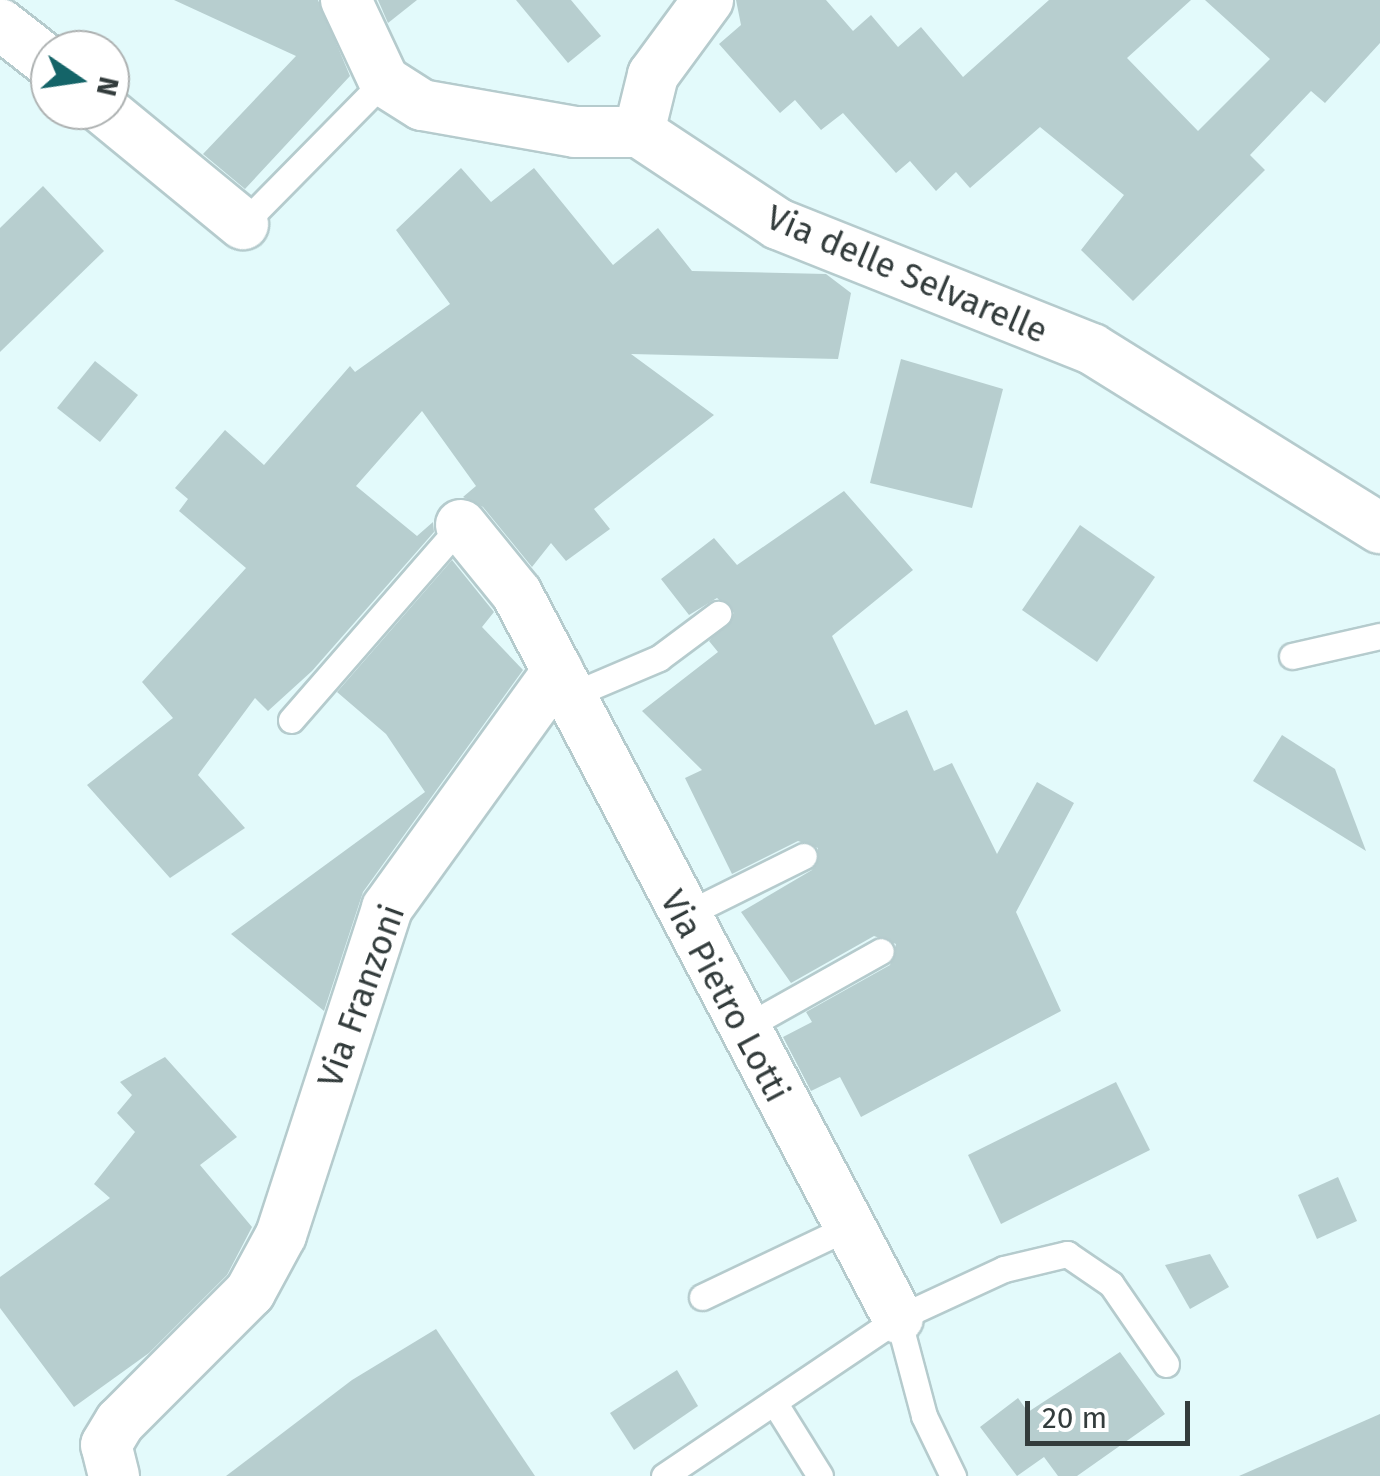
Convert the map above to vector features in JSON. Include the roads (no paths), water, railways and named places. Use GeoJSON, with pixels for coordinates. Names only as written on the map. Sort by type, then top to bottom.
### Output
{"type":"FeatureCollection","features":[{"type":"Feature","properties":{"kind":"street"},"geometry":{"type":"LineString","coordinates":[[346,0],[384,81],[422,105],[575,132],[639,132],[653,75],[708,0]]}},
{"type":"Feature","properties":{"kind":"street"},"geometry":{"type":"LineString","coordinates":[[0,24],[30,47]]}},
{"type":"Feature","properties":{"kind":"street"},"geometry":{"type":"LineString","coordinates":[[128,130],[243,224]]}},
{"type":"Feature","properties":{"kind":"street","name":"Via delle Selvarelle"},"geometry":{"type":"LineString","coordinates":[[639,132],[778,224],[1092,349],[1380,528]]}},
{"type":"Feature","properties":{"kind":"street"},"geometry":{"type":"LineString","coordinates":[[460,525],[517,594],[565,683]]}},
{"type":"Feature","properties":{"kind":"street","name":"Via Pietro Lotti"},"geometry":{"type":"LineString","coordinates":[[565,683],[681,917],[898,1318]]}},
{"type":"Feature","properties":{"kind":"street","name":"Via Franzoni"},"geometry":{"type":"LineString","coordinates":[[114,1476],[106,1445],[120,1422],[250,1292],[281,1235],[387,908],[565,683]]}},
{"type":"Feature","properties":{"kind":"lane"},"geometry":{"type":"LineString","coordinates":[[243,224],[384,81]]}},
{"type":"Feature","properties":{"kind":"lane"},"geometry":{"type":"LineString","coordinates":[[291,720],[460,525]]}},
{"type":"Feature","properties":{"kind":"lane"},"geometry":{"type":"LineString","coordinates":[[565,683],[660,658],[718,614]]}},
{"type":"Feature","properties":{"kind":"lane"},"geometry":{"type":"LineString","coordinates":[[1292,656],[1380,636]]}},
{"type":"Feature","properties":{"kind":"lane"},"geometry":{"type":"LineString","coordinates":[[681,917],[804,856]]}},
{"type":"Feature","properties":{"kind":"lane"},"geometry":{"type":"LineString","coordinates":[[742,1029],[882,950]]}},
{"type":"Feature","properties":{"kind":"lane"},"geometry":{"type":"LineString","coordinates":[[702,1298],[849,1227]]}},
{"type":"Feature","properties":{"kind":"lane"},"geometry":{"type":"LineString","coordinates":[[664,1476],[898,1318],[1004,1268],[1067,1254],[1111,1284],[1166,1364]]}},
{"type":"Feature","properties":{"kind":"lane"},"geometry":{"type":"LineString","coordinates":[[898,1318],[924,1416],[953,1476]]}},
{"type":"Feature","properties":{"kind":"lane"},"geometry":{"type":"LineString","coordinates":[[774,1402],[820,1476]]}}]}
